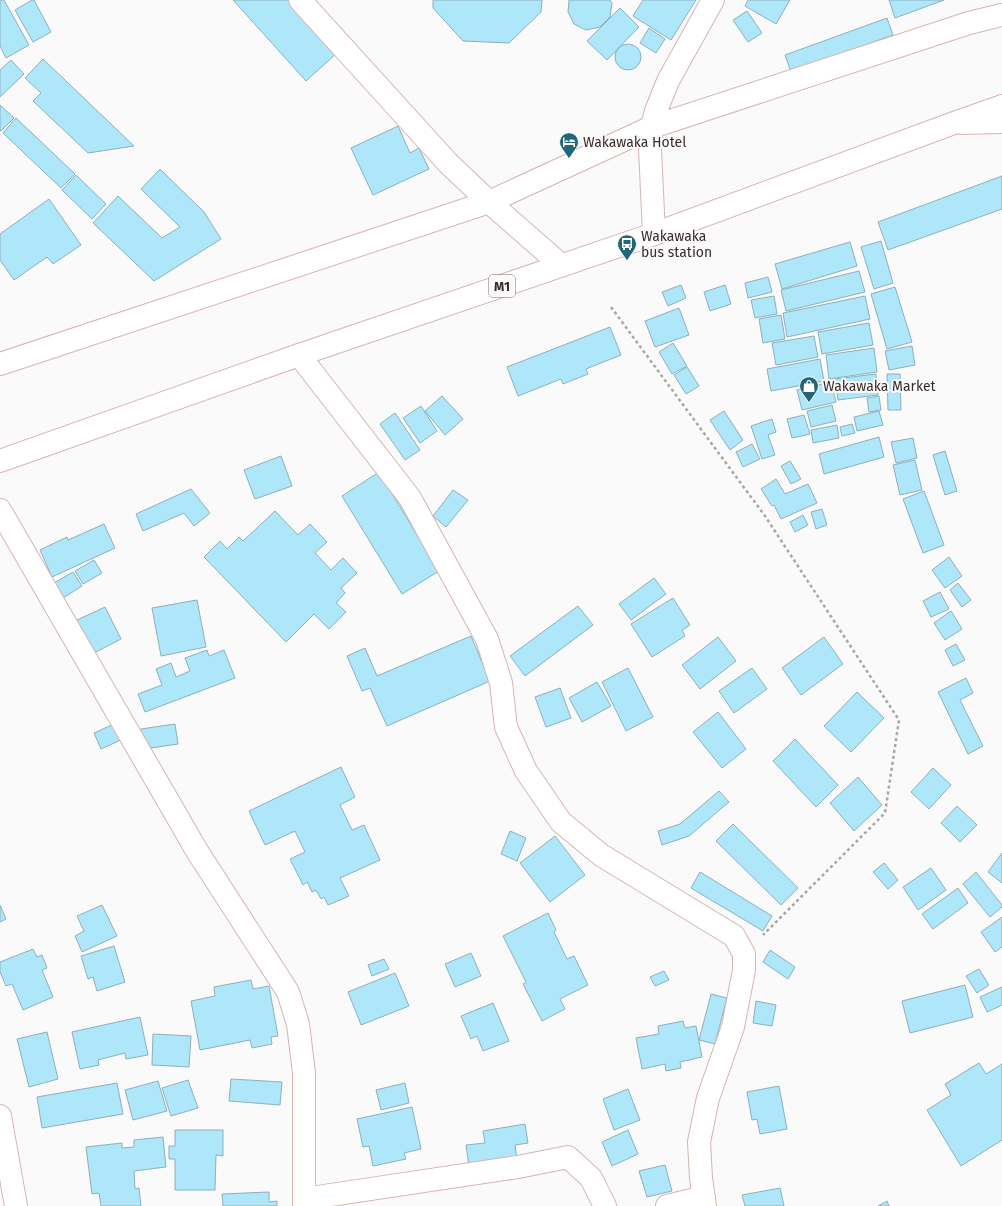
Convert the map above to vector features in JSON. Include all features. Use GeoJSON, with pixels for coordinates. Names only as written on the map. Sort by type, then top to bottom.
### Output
{"type":"FeatureCollection","features":[{"type":"Feature","properties":{"kind":"main road"},"geometry":{"type":"LineString","coordinates":[[300,0],[448,163],[489,202],[561,265]]}},
{"type":"Feature","properties":{"kind":"main road"},"geometry":{"type":"LineString","coordinates":[[654,234],[650,149],[652,127],[656,111],[668,81],[713,0]]}},
{"type":"Feature","properties":{"kind":"main road"},"geometry":{"type":"LineString","coordinates":[[0,364],[489,202],[652,127],[969,23],[1002,15]]}},
{"type":"Feature","properties":{"kind":"main road","name":"M1"},"geometry":{"type":"LineString","coordinates":[[0,459],[654,234],[1002,106]]}},
{"type":"Feature","properties":{"kind":"main road"},"geometry":{"type":"LineString","coordinates":[[954,123],[1002,122]]}},
{"type":"Feature","properties":{"kind":"main road"},"geometry":{"type":"LineString","coordinates":[[299,355],[410,498],[487,639],[501,683],[506,727],[526,770],[561,822],[601,855],[734,936],[744,954],[744,970],[733,1027],[708,1098],[699,1142],[704,1201],[667,1206]]}},
{"type":"Feature","properties":{"kind":"main road"},"geometry":{"type":"LineString","coordinates":[[0,510],[197,851],[288,992],[298,1024],[304,1073],[304,1202],[518,1167],[568,1157],[591,1178],[605,1206]]}},
{"type":"Feature","properties":{"kind":"main road"},"geometry":{"type":"LineString","coordinates":[[0,1116],[16,1206]]}},
{"type":"Feature","properties":{"kind":"path"},"geometry":{"type":"LineString","coordinates":[[611,307],[765,516],[899,720],[885,813],[744,954]]}},
{"type":"Feature","properties":{"kind":"building"},"geometry":{"type":"Polygon","coordinates":[[[0,0],[4,0],[29,45],[6,58],[0,46],[0,0]]]}},
{"type":"Feature","properties":{"kind":"building"},"geometry":{"type":"Polygon","coordinates":[[[34,0],[51,32],[33,42],[15,10],[34,0]]]}},
{"type":"Feature","properties":{"kind":"building"},"geometry":{"type":"Polygon","coordinates":[[[233,0],[289,0],[337,53],[306,81],[233,0]]]}},
{"type":"Feature","properties":{"kind":"building"},"geometry":{"type":"Polygon","coordinates":[[[433,0],[542,0],[541,12],[509,43],[463,41],[433,8],[433,0]]]}},
{"type":"Feature","properties":{"kind":"building"},"geometry":{"type":"Polygon","coordinates":[[[569,0],[610,0],[612,3],[610,17],[600,27],[586,30],[574,24],[568,12],[569,0]]]}},
{"type":"Feature","properties":{"kind":"building"},"geometry":{"type":"Polygon","coordinates":[[[643,0],[696,0],[671,40],[633,16],[643,0]]]}},
{"type":"Feature","properties":{"kind":"building"},"geometry":{"type":"Polygon","coordinates":[[[748,0],[790,0],[776,24],[745,6],[748,0]]]}},
{"type":"Feature","properties":{"kind":"building"},"geometry":{"type":"Polygon","coordinates":[[[889,0],[944,0],[895,18],[889,0]]]}},
{"type":"Feature","properties":{"kind":"building"},"geometry":{"type":"Polygon","coordinates":[[[620,8],[639,27],[607,60],[587,41],[620,8]]]}},
{"type":"Feature","properties":{"kind":"building"},"geometry":{"type":"Polygon","coordinates":[[[747,11],[762,33],[748,42],[733,20],[747,11]]]}},
{"type":"Feature","properties":{"kind":"building"},"geometry":{"type":"Polygon","coordinates":[[[887,18],[893,35],[791,72],[785,55],[887,18]]]}},
{"type":"Feature","properties":{"kind":"building"},"geometry":{"type":"Polygon","coordinates":[[[649,28],[665,39],[656,53],[640,43],[649,28]]]}},
{"type":"Feature","properties":{"kind":"building"},"geometry":{"type":"Polygon","coordinates":[[[628,44],[637,48],[641,57],[637,66],[628,70],[619,66],[615,57],[619,48],[628,44]]]}},
{"type":"Feature","properties":{"kind":"building"},"geometry":{"type":"Polygon","coordinates":[[[43,59],[134,146],[88,153],[33,101],[41,93],[25,78],[43,59]]]}},
{"type":"Feature","properties":{"kind":"building"},"geometry":{"type":"Polygon","coordinates":[[[11,60],[24,74],[0,97],[0,70],[11,60]]]}},
{"type":"Feature","properties":{"kind":"building"},"geometry":{"type":"Polygon","coordinates":[[[0,105],[14,118],[1,131],[0,130],[0,105]]]}},
{"type":"Feature","properties":{"kind":"building"},"geometry":{"type":"Polygon","coordinates":[[[16,118],[75,174],[61,188],[3,133],[16,118]]]}},
{"type":"Feature","properties":{"kind":"building"},"geometry":{"type":"Polygon","coordinates":[[[398,126],[410,153],[419,148],[429,169],[373,195],[351,148],[398,126]]]}},
{"type":"Feature","properties":{"kind":"building"},"geometry":{"type":"Polygon","coordinates":[[[160,169],[204,212],[221,239],[154,281],[93,223],[118,196],[162,238],[180,227],[141,189],[160,169]]]}},
{"type":"Feature","properties":{"kind":"building"},"geometry":{"type":"Polygon","coordinates":[[[76,175],[106,204],[92,219],[62,190],[76,175]]]}},
{"type":"Feature","properties":{"kind":"building"},"geometry":{"type":"Polygon","coordinates":[[[1002,176],[1002,209],[888,250],[878,222],[1002,176]]]}},
{"type":"Feature","properties":{"kind":"building"},"geometry":{"type":"Polygon","coordinates":[[[49,199],[81,245],[53,264],[47,257],[14,280],[0,260],[0,234],[49,199]]]}},
{"type":"Feature","properties":{"kind":"building"},"geometry":{"type":"Polygon","coordinates":[[[881,241],[893,283],[874,289],[861,247],[881,241]]]}},
{"type":"Feature","properties":{"kind":"building"},"geometry":{"type":"Polygon","coordinates":[[[850,242],[857,266],[782,289],[775,264],[850,242]]]}},
{"type":"Feature","properties":{"kind":"building"},"geometry":{"type":"Polygon","coordinates":[[[859,271],[865,292],[786,311],[781,290],[859,271]]]}},
{"type":"Feature","properties":{"kind":"building"},"geometry":{"type":"Polygon","coordinates":[[[768,277],[772,292],[748,298],[745,283],[768,277]]]}},
{"type":"Feature","properties":{"kind":"building"},"geometry":{"type":"Polygon","coordinates":[[[681,285],[686,298],[668,306],[662,292],[681,285]]]}},
{"type":"Feature","properties":{"kind":"building"},"geometry":{"type":"Polygon","coordinates":[[[725,285],[731,304],[710,311],[704,292],[725,285]]]}},
{"type":"Feature","properties":{"kind":"building"},"geometry":{"type":"Polygon","coordinates":[[[895,287],[912,342],[887,349],[871,294],[895,287]]]}},
{"type":"Feature","properties":{"kind":"building"},"geometry":{"type":"Polygon","coordinates":[[[774,296],[777,314],[755,318],[751,300],[774,296]]]}},
{"type":"Feature","properties":{"kind":"building"},"geometry":{"type":"Polygon","coordinates":[[[865,296],[870,319],[787,337],[783,313],[865,296]]]}},
{"type":"Feature","properties":{"kind":"building"},"geometry":{"type":"Polygon","coordinates":[[[679,308],[689,335],[655,347],[645,321],[679,308]]]}},
{"type":"Feature","properties":{"kind":"building"},"geometry":{"type":"Polygon","coordinates":[[[781,315],[785,339],[763,343],[759,319],[781,315]]]}},
{"type":"Feature","properties":{"kind":"building"},"geometry":{"type":"Polygon","coordinates":[[[869,323],[873,345],[822,354],[818,332],[869,323]]]}},
{"type":"Feature","properties":{"kind":"building"},"geometry":{"type":"Polygon","coordinates":[[[610,327],[621,355],[586,369],[588,374],[563,384],[561,379],[518,396],[507,367],[610,327]]]}},
{"type":"Feature","properties":{"kind":"building"},"geometry":{"type":"Polygon","coordinates":[[[814,336],[818,357],[776,365],[772,343],[814,336]]]}},
{"type":"Feature","properties":{"kind":"building"},"geometry":{"type":"Polygon","coordinates":[[[673,343],[687,366],[672,374],[659,352],[673,343]]]}},
{"type":"Feature","properties":{"kind":"building"},"geometry":{"type":"Polygon","coordinates":[[[912,346],[915,365],[889,370],[885,351],[912,346]]]}},
{"type":"Feature","properties":{"kind":"building"},"geometry":{"type":"Polygon","coordinates":[[[874,348],[877,372],[829,379],[826,355],[874,348]]]}},
{"type":"Feature","properties":{"kind":"building"},"geometry":{"type":"Polygon","coordinates":[[[820,359],[824,381],[771,391],[767,369],[820,359]]]}},
{"type":"Feature","properties":{"kind":"building"},"geometry":{"type":"Polygon","coordinates":[[[687,367],[699,386],[686,394],[674,375],[687,367]]]}},
{"type":"Feature","properties":{"kind":"building"},"geometry":{"type":"Polygon","coordinates":[[[876,374],[878,395],[838,400],[835,379],[876,374]]]}},
{"type":"Feature","properties":{"kind":"building"},"geometry":{"type":"Polygon","coordinates":[[[887,374],[900,374],[901,410],[888,410],[887,374]]]}},
{"type":"Feature","properties":{"kind":"building"},"geometry":{"type":"Polygon","coordinates":[[[831,382],[836,402],[802,410],[797,390],[831,382]]]}},
{"type":"Feature","properties":{"kind":"building"},"geometry":{"type":"Polygon","coordinates":[[[442,396],[463,419],[445,435],[425,411],[442,396]]]}},
{"type":"Feature","properties":{"kind":"building"},"geometry":{"type":"Polygon","coordinates":[[[879,396],[881,410],[869,412],[867,398],[879,396]]]}},
{"type":"Feature","properties":{"kind":"building"},"geometry":{"type":"Polygon","coordinates":[[[832,405],[836,421],[811,427],[807,411],[832,405]]]}},
{"type":"Feature","properties":{"kind":"building"},"geometry":{"type":"Polygon","coordinates":[[[421,406],[437,431],[420,443],[403,418],[421,406]]]}},
{"type":"Feature","properties":{"kind":"building"},"geometry":{"type":"Polygon","coordinates":[[[724,411],[743,440],[730,450],[710,420],[724,411]]]}},
{"type":"Feature","properties":{"kind":"building"},"geometry":{"type":"Polygon","coordinates":[[[879,411],[883,425],[857,431],[854,417],[879,411]]]}},
{"type":"Feature","properties":{"kind":"building"},"geometry":{"type":"Polygon","coordinates":[[[395,413],[420,450],[405,460],[380,424],[395,413]]]}},
{"type":"Feature","properties":{"kind":"building"},"geometry":{"type":"Polygon","coordinates":[[[804,415],[810,434],[792,438],[787,419],[804,415]]]}},
{"type":"Feature","properties":{"kind":"building"},"geometry":{"type":"Polygon","coordinates":[[[772,419],[776,432],[768,435],[775,455],[762,459],[751,426],[772,419]]]}},
{"type":"Feature","properties":{"kind":"building"},"geometry":{"type":"Polygon","coordinates":[[[852,424],[855,433],[842,436],[840,427],[852,424]]]}},
{"type":"Feature","properties":{"kind":"building"},"geometry":{"type":"Polygon","coordinates":[[[837,425],[839,438],[813,443],[811,430],[837,425]]]}},
{"type":"Feature","properties":{"kind":"building"},"geometry":{"type":"Polygon","coordinates":[[[879,437],[884,457],[824,474],[819,454],[879,437]]]}},
{"type":"Feature","properties":{"kind":"building"},"geometry":{"type":"Polygon","coordinates":[[[913,438],[917,458],[896,463],[891,442],[913,438]]]}},
{"type":"Feature","properties":{"kind":"building"},"geometry":{"type":"Polygon","coordinates":[[[752,444],[760,459],[743,467],[736,452],[752,444]]]}},
{"type":"Feature","properties":{"kind":"building"},"geometry":{"type":"Polygon","coordinates":[[[945,451],[957,491],[945,495],[933,455],[945,451]]]}},
{"type":"Feature","properties":{"kind":"building"},"geometry":{"type":"Polygon","coordinates":[[[281,456],[292,486],[255,499],[244,470],[281,456]]]}},
{"type":"Feature","properties":{"kind":"building"},"geometry":{"type":"Polygon","coordinates":[[[915,460],[922,490],[900,495],[893,465],[915,460]]]}},
{"type":"Feature","properties":{"kind":"building"},"geometry":{"type":"Polygon","coordinates":[[[790,461],[801,479],[791,484],[781,466],[790,461]]]}},
{"type":"Feature","properties":{"kind":"building"},"geometry":{"type":"Polygon","coordinates":[[[379,472],[439,571],[402,594],[342,496],[379,472]]]}},
{"type":"Feature","properties":{"kind":"building"},"geometry":{"type":"Polygon","coordinates":[[[776,479],[785,494],[808,484],[817,503],[781,519],[774,505],[772,506],[761,489],[776,479]]]}},
{"type":"Feature","properties":{"kind":"building"},"geometry":{"type":"Polygon","coordinates":[[[191,489],[210,513],[194,526],[184,513],[143,531],[136,514],[191,489]]]}},
{"type":"Feature","properties":{"kind":"building"},"geometry":{"type":"Polygon","coordinates":[[[453,490],[468,500],[446,527],[433,516],[453,490]]]}},
{"type":"Feature","properties":{"kind":"building"},"geometry":{"type":"Polygon","coordinates":[[[924,491],[944,545],[923,553],[903,499],[924,491]]]}},
{"type":"Feature","properties":{"kind":"building"},"geometry":{"type":"Polygon","coordinates":[[[822,509],[827,525],[816,529],[811,512],[822,509]]]}},
{"type":"Feature","properties":{"kind":"building"},"geometry":{"type":"Polygon","coordinates":[[[275,511],[298,535],[310,524],[327,542],[315,553],[331,570],[343,558],[357,573],[341,588],[345,593],[336,603],[346,612],[329,629],[314,614],[286,642],[204,557],[220,541],[227,549],[239,537],[243,541],[275,511]]]}},
{"type":"Feature","properties":{"kind":"building"},"geometry":{"type":"Polygon","coordinates":[[[803,515],[808,525],[795,532],[790,522],[803,515]]]}},
{"type":"Feature","properties":{"kind":"building"},"geometry":{"type":"Polygon","coordinates":[[[104,524],[115,548],[52,577],[40,550],[67,537],[68,540],[104,524]]]}},
{"type":"Feature","properties":{"kind":"building"},"geometry":{"type":"Polygon","coordinates":[[[949,557],[962,576],[945,588],[932,570],[949,557]]]}},
{"type":"Feature","properties":{"kind":"building"},"geometry":{"type":"Polygon","coordinates":[[[94,560],[102,573],[83,584],[75,571],[94,560]]]}},
{"type":"Feature","properties":{"kind":"building"},"geometry":{"type":"Polygon","coordinates":[[[73,572],[82,586],[63,598],[54,583],[73,572]]]}},
{"type":"Feature","properties":{"kind":"building"},"geometry":{"type":"Polygon","coordinates":[[[654,578],[666,594],[631,620],[619,604],[654,578]]]}},
{"type":"Feature","properties":{"kind":"building"},"geometry":{"type":"Polygon","coordinates":[[[958,583],[971,600],[962,607],[950,590],[958,583]]]}},
{"type":"Feature","properties":{"kind":"building"},"geometry":{"type":"Polygon","coordinates":[[[940,592],[949,609],[931,617],[923,601],[940,592]]]}},
{"type":"Feature","properties":{"kind":"building"},"geometry":{"type":"Polygon","coordinates":[[[673,598],[690,625],[682,630],[685,636],[652,657],[631,624],[673,598]]]}},
{"type":"Feature","properties":{"kind":"building"},"geometry":{"type":"Polygon","coordinates":[[[197,600],[206,647],[161,656],[152,608],[197,600]]]}},
{"type":"Feature","properties":{"kind":"building"},"geometry":{"type":"Polygon","coordinates":[[[578,606],[593,625],[525,676],[510,656],[578,606]]]}},
{"type":"Feature","properties":{"kind":"building"},"geometry":{"type":"Polygon","coordinates":[[[105,607],[121,639],[92,654],[75,621],[105,607]]]}},
{"type":"Feature","properties":{"kind":"building"},"geometry":{"type":"Polygon","coordinates":[[[951,611],[962,629],[945,640],[934,623],[951,611]]]}},
{"type":"Feature","properties":{"kind":"building"},"geometry":{"type":"Polygon","coordinates":[[[471,636],[490,681],[387,726],[370,688],[362,691],[347,656],[365,648],[377,676],[471,636]]]}},
{"type":"Feature","properties":{"kind":"building"},"geometry":{"type":"Polygon","coordinates":[[[718,637],[736,661],[700,689],[682,665],[718,637]]]}},
{"type":"Feature","properties":{"kind":"building"},"geometry":{"type":"Polygon","coordinates":[[[824,637],[843,664],[801,695],[782,668],[824,637]]]}},
{"type":"Feature","properties":{"kind":"building"},"geometry":{"type":"Polygon","coordinates":[[[956,644],[965,660],[953,666],[945,650],[956,644]]]}},
{"type":"Feature","properties":{"kind":"building"},"geometry":{"type":"Polygon","coordinates":[[[207,650],[209,656],[224,650],[235,678],[145,712],[138,694],[162,685],[156,669],[171,663],[176,677],[190,671],[185,658],[207,650]]]}},
{"type":"Feature","properties":{"kind":"building"},"geometry":{"type":"Polygon","coordinates":[[[628,668],[653,717],[626,731],[602,682],[628,668]]]}},
{"type":"Feature","properties":{"kind":"building"},"geometry":{"type":"Polygon","coordinates":[[[752,668],[767,689],[734,713],[719,691],[752,668]]]}},
{"type":"Feature","properties":{"kind":"building"},"geometry":{"type":"Polygon","coordinates":[[[966,678],[973,693],[960,700],[983,746],[968,754],[938,692],[966,678]]]}},
{"type":"Feature","properties":{"kind":"building"},"geometry":{"type":"Polygon","coordinates":[[[597,682],[611,706],[582,722],[569,698],[597,682]]]}},
{"type":"Feature","properties":{"kind":"building"},"geometry":{"type":"Polygon","coordinates":[[[560,688],[571,718],[546,727],[535,697],[560,688]]]}},
{"type":"Feature","properties":{"kind":"building"},"geometry":{"type":"Polygon","coordinates":[[[857,692],[884,718],[851,752],[824,726],[857,692]]]}},
{"type":"Feature","properties":{"kind":"building"},"geometry":{"type":"Polygon","coordinates":[[[718,712],[746,749],[722,768],[693,732],[718,712]]]}},
{"type":"Feature","properties":{"kind":"building"},"geometry":{"type":"Polygon","coordinates":[[[116,723],[123,739],[101,749],[94,733],[116,723]]]}},
{"type":"Feature","properties":{"kind":"building"},"geometry":{"type":"Polygon","coordinates":[[[175,724],[178,744],[144,749],[141,729],[175,724]]]}},
{"type":"Feature","properties":{"kind":"building"},"geometry":{"type":"Polygon","coordinates":[[[795,739],[838,785],[816,807],[773,761],[795,739]]]}},
{"type":"Feature","properties":{"kind":"building"},"geometry":{"type":"Polygon","coordinates":[[[341,767],[355,797],[340,805],[352,830],[364,825],[380,860],[340,878],[349,896],[328,905],[324,897],[321,899],[316,890],[312,892],[307,882],[303,885],[290,859],[305,852],[295,831],[265,845],[249,811],[341,767]]]}},
{"type":"Feature","properties":{"kind":"building"},"geometry":{"type":"Polygon","coordinates":[[[933,768],[951,785],[929,809],[911,792],[933,768]]]}},
{"type":"Feature","properties":{"kind":"building"},"geometry":{"type":"Polygon","coordinates":[[[858,777],[882,805],[854,831],[830,803],[858,777]]]}},
{"type":"Feature","properties":{"kind":"building"},"geometry":{"type":"Polygon","coordinates":[[[719,791],[729,802],[689,836],[662,845],[658,831],[680,824],[719,791]]]}},
{"type":"Feature","properties":{"kind":"building"},"geometry":{"type":"Polygon","coordinates":[[[957,806],[977,825],[960,842],[941,823],[957,806]]]}},
{"type":"Feature","properties":{"kind":"building"},"geometry":{"type":"Polygon","coordinates":[[[733,824],[798,888],[781,905],[716,841],[733,824]]]}},
{"type":"Feature","properties":{"kind":"building"},"geometry":{"type":"Polygon","coordinates":[[[510,831],[526,838],[517,861],[501,854],[510,831]]]}},
{"type":"Feature","properties":{"kind":"building"},"geometry":{"type":"Polygon","coordinates":[[[555,836],[585,875],[550,902],[520,863],[555,836]]]}},
{"type":"Feature","properties":{"kind":"building"},"geometry":{"type":"Polygon","coordinates":[[[1002,853],[1002,883],[988,872],[1002,853]]]}},
{"type":"Feature","properties":{"kind":"building"},"geometry":{"type":"Polygon","coordinates":[[[884,863],[898,880],[888,889],[873,872],[884,863]]]}},
{"type":"Feature","properties":{"kind":"building"},"geometry":{"type":"Polygon","coordinates":[[[931,868],[946,890],[918,910],[903,887],[931,868]]]}},
{"type":"Feature","properties":{"kind":"building"},"geometry":{"type":"Polygon","coordinates":[[[700,872],[772,916],[763,931],[691,888],[700,872]]]}},
{"type":"Feature","properties":{"kind":"building"},"geometry":{"type":"Polygon","coordinates":[[[976,872],[1002,905],[1002,907],[990,917],[963,884],[976,872]]]}},
{"type":"Feature","properties":{"kind":"building"},"geometry":{"type":"Polygon","coordinates":[[[958,888],[968,903],[933,929],[922,914],[958,888]]]}},
{"type":"Feature","properties":{"kind":"building"},"geometry":{"type":"Polygon","coordinates":[[[0,905],[6,919],[0,922],[0,905]]]}},
{"type":"Feature","properties":{"kind":"building"},"geometry":{"type":"Polygon","coordinates":[[[102,905],[117,936],[82,952],[75,936],[84,931],[77,916],[102,905]]]}},
{"type":"Feature","properties":{"kind":"building"},"geometry":{"type":"Polygon","coordinates":[[[548,913],[556,930],[554,932],[567,959],[574,956],[588,985],[560,999],[565,1009],[542,1021],[523,984],[526,982],[503,936],[548,913]]]}},
{"type":"Feature","properties":{"kind":"building"},"geometry":{"type":"Polygon","coordinates":[[[1002,917],[1002,947],[995,952],[981,932],[1002,917]]]}},
{"type":"Feature","properties":{"kind":"building"},"geometry":{"type":"Polygon","coordinates":[[[114,946],[125,982],[97,991],[93,977],[88,979],[81,956],[114,946]]]}},
{"type":"Feature","properties":{"kind":"building"},"geometry":{"type":"Polygon","coordinates":[[[33,949],[37,957],[42,955],[47,968],[42,970],[53,997],[23,1010],[12,984],[6,986],[0,972],[0,962],[33,949]]]}},
{"type":"Feature","properties":{"kind":"building"},"geometry":{"type":"Polygon","coordinates":[[[770,950],[795,967],[788,979],[763,962],[770,950]]]}},
{"type":"Feature","properties":{"kind":"building"},"geometry":{"type":"Polygon","coordinates":[[[471,953],[481,976],[455,987],[445,964],[471,953]]]}},
{"type":"Feature","properties":{"kind":"building"},"geometry":{"type":"Polygon","coordinates":[[[384,959],[389,969],[372,976],[368,965],[384,959]]]}},
{"type":"Feature","properties":{"kind":"building"},"geometry":{"type":"Polygon","coordinates":[[[979,969],[989,985],[977,993],[966,976],[979,969]]]}},
{"type":"Feature","properties":{"kind":"building"},"geometry":{"type":"Polygon","coordinates":[[[664,971],[669,980],[655,986],[650,977],[664,971]]]}},
{"type":"Feature","properties":{"kind":"building"},"geometry":{"type":"Polygon","coordinates":[[[395,973],[409,1006],[361,1025],[348,992],[395,973]]]}},
{"type":"Feature","properties":{"kind":"building"},"geometry":{"type":"Polygon","coordinates":[[[251,980],[253,989],[269,986],[278,1036],[271,1037],[272,1044],[252,1048],[250,1040],[200,1050],[191,1001],[215,996],[214,987],[251,980]]]}},
{"type":"Feature","properties":{"kind":"building"},"geometry":{"type":"Polygon","coordinates":[[[965,985],[973,1017],[910,1033],[902,1001],[965,985]]]}},
{"type":"Feature","properties":{"kind":"building"},"geometry":{"type":"Polygon","coordinates":[[[1002,987],[1002,1005],[987,1012],[980,997],[1002,987]]]}},
{"type":"Feature","properties":{"kind":"building"},"geometry":{"type":"Polygon","coordinates":[[[711,994],[727,998],[715,1044],[699,1040],[711,994]]]}},
{"type":"Feature","properties":{"kind":"building"},"geometry":{"type":"Polygon","coordinates":[[[756,1001],[776,1005],[772,1026],[753,1023],[756,1001]]]}},
{"type":"Feature","properties":{"kind":"building"},"geometry":{"type":"Polygon","coordinates":[[[493,1003],[509,1041],[483,1051],[477,1036],[471,1039],[461,1016],[493,1003]]]}},
{"type":"Feature","properties":{"kind":"building"},"geometry":{"type":"Polygon","coordinates":[[[140,1017],[148,1055],[126,1059],[125,1053],[98,1060],[99,1065],[80,1069],[72,1032],[140,1017]]]}},
{"type":"Feature","properties":{"kind":"building"},"geometry":{"type":"Polygon","coordinates":[[[683,1021],[685,1028],[696,1026],[702,1057],[680,1062],[681,1068],[666,1071],[665,1064],[642,1069],[636,1038],[659,1034],[658,1026],[683,1021]]]}},
{"type":"Feature","properties":{"kind":"building"},"geometry":{"type":"Polygon","coordinates":[[[47,1032],[58,1079],[29,1087],[17,1039],[47,1032]]]}},
{"type":"Feature","properties":{"kind":"building"},"geometry":{"type":"Polygon","coordinates":[[[153,1034],[191,1036],[189,1067],[152,1065],[153,1034]]]}},
{"type":"Feature","properties":{"kind":"building"},"geometry":{"type":"Polygon","coordinates":[[[979,1063],[986,1074],[1002,1064],[1002,1140],[961,1166],[927,1110],[951,1095],[945,1084],[979,1063]]]}},
{"type":"Feature","properties":{"kind":"building"},"geometry":{"type":"Polygon","coordinates":[[[231,1079],[282,1082],[280,1105],[229,1101],[231,1079]]]}},
{"type":"Feature","properties":{"kind":"building"},"geometry":{"type":"Polygon","coordinates":[[[188,1080],[198,1108],[171,1116],[162,1088],[188,1080]]]}},
{"type":"Feature","properties":{"kind":"building"},"geometry":{"type":"Polygon","coordinates":[[[158,1081],[167,1111],[133,1120],[125,1090],[158,1081]]]}},
{"type":"Feature","properties":{"kind":"building"},"geometry":{"type":"Polygon","coordinates":[[[117,1083],[123,1114],[42,1128],[37,1097],[117,1083]]]}},
{"type":"Feature","properties":{"kind":"building"},"geometry":{"type":"Polygon","coordinates":[[[405,1083],[409,1103],[381,1110],[376,1090],[405,1083]]]}},
{"type":"Feature","properties":{"kind":"building"},"geometry":{"type":"Polygon","coordinates":[[[779,1086],[787,1129],[760,1134],[757,1119],[752,1120],[747,1092],[779,1086]]]}},
{"type":"Feature","properties":{"kind":"building"},"geometry":{"type":"Polygon","coordinates":[[[628,1089],[640,1120],[614,1130],[603,1099],[628,1089]]]}},
{"type":"Feature","properties":{"kind":"building"},"geometry":{"type":"Polygon","coordinates":[[[412,1107],[421,1149],[404,1153],[406,1159],[373,1166],[369,1146],[363,1147],[357,1119],[412,1107]]]}},
{"type":"Feature","properties":{"kind":"building"},"geometry":{"type":"Polygon","coordinates":[[[525,1124],[528,1143],[515,1145],[517,1159],[469,1166],[466,1145],[485,1143],[483,1131],[525,1124]]]}},
{"type":"Feature","properties":{"kind":"building"},"geometry":{"type":"Polygon","coordinates":[[[175,1130],[223,1130],[223,1156],[216,1155],[215,1190],[175,1190],[175,1159],[169,1159],[169,1146],[175,1146],[175,1130]]]}},
{"type":"Feature","properties":{"kind":"building"},"geometry":{"type":"Polygon","coordinates":[[[628,1130],[638,1154],[612,1166],[602,1142],[628,1130]]]}},
{"type":"Feature","properties":{"kind":"building"},"geometry":{"type":"Polygon","coordinates":[[[163,1137],[166,1167],[134,1171],[135,1189],[139,1188],[141,1206],[101,1206],[99,1193],[92,1194],[86,1147],[122,1143],[122,1148],[134,1147],[134,1140],[163,1137]]]}},
{"type":"Feature","properties":{"kind":"building"},"geometry":{"type":"Polygon","coordinates":[[[665,1165],[672,1191],[647,1197],[639,1171],[665,1165]]]}},
{"type":"Feature","properties":{"kind":"building"},"geometry":{"type":"Polygon","coordinates":[[[780,1188],[784,1206],[745,1206],[742,1195],[780,1188]]]}},
{"type":"Feature","properties":{"kind":"building"},"geometry":{"type":"Polygon","coordinates":[[[269,1192],[269,1202],[277,1201],[277,1206],[223,1206],[222,1194],[269,1192]]]}},
{"type":"Feature","properties":{"kind":"building"},"geometry":{"type":"Polygon","coordinates":[[[887,1201],[889,1206],[878,1206],[887,1201]]]}},
{"type":"Feature","properties":{"kind":"place","name":"Wakawaka Hotel"},"geometry":{"type":"Point","coordinates":[569,159]}},
{"type":"Feature","properties":{"kind":"place","name":"Wakawaka bus station"},"geometry":{"type":"Point","coordinates":[627,261]}},
{"type":"Feature","properties":{"kind":"place","name":"Wakawaka Market"},"geometry":{"type":"Point","coordinates":[809,403]}}]}
